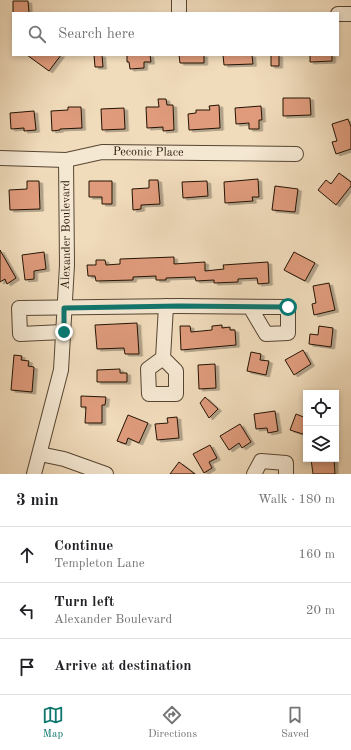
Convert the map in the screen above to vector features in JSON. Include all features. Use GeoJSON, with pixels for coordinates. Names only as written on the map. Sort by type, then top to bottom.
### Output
{"type":"FeatureCollection","features":[{"type":"Feature","properties":{"kind":"street"},"geometry":{"type":"LineString","coordinates":[[179,0],[180,12]]}},
{"type":"Feature","properties":{"kind":"street"},"geometry":{"type":"LineString","coordinates":[[339,14],[351,14]]}},
{"type":"Feature","properties":{"kind":"street","name":"Peconic Place"},"geometry":{"type":"LineString","coordinates":[[0,158],[66,160],[102,152],[296,154]]}},
{"type":"Feature","properties":{"kind":"street","name":"Alexander Boulevard"},"geometry":{"type":"LineString","coordinates":[[34,474],[61,370],[67,265],[66,160]]}},
{"type":"Feature","properties":{"kind":"street"},"geometry":{"type":"LineString","coordinates":[[163,358],[166,306]]}},
{"type":"Feature","properties":{"kind":"street"},"geometry":{"type":"LineString","coordinates":[[64,332],[20,334],[19,308],[166,306],[250,307]]}},
{"type":"Feature","properties":{"kind":"street"},"geometry":{"type":"LineString","coordinates":[[40,454],[64,459],[106,474]]}},
{"type":"Feature","properties":{"kind":"street"},"geometry":{"type":"LineString","coordinates":[[254,474],[261,461],[286,463],[286,474]]}},
{"type":"Feature","properties":{"kind":"building"},"geometry":{"type":"Polygon","coordinates":[[[13,1],[28,1],[29,12],[13,12],[13,1]]]}},
{"type":"Feature","properties":{"kind":"building"},"geometry":{"type":"Polygon","coordinates":[[[28,56],[60,56],[49,71],[28,56]]]}},
{"type":"Feature","properties":{"kind":"building"},"geometry":{"type":"Polygon","coordinates":[[[94,56],[102,56],[103,67],[95,67],[94,56]]]}},
{"type":"Feature","properties":{"kind":"building"},"geometry":{"type":"Polygon","coordinates":[[[127,56],[150,56],[151,62],[144,62],[144,68],[130,69],[129,62],[127,62],[127,56]]]}},
{"type":"Feature","properties":{"kind":"building"},"geometry":{"type":"Polygon","coordinates":[[[179,56],[204,56],[204,63],[180,63],[179,56]]]}},
{"type":"Feature","properties":{"kind":"building"},"geometry":{"type":"Polygon","coordinates":[[[223,56],[252,56],[253,64],[224,65],[223,56]]]}},
{"type":"Feature","properties":{"kind":"building"},"geometry":{"type":"Polygon","coordinates":[[[271,56],[279,56],[279,66],[271,66],[271,56]]]}},
{"type":"Feature","properties":{"kind":"building"},"geometry":{"type":"Polygon","coordinates":[[[310,56],[332,56],[332,61],[310,62],[310,56]]]}},
{"type":"Feature","properties":{"kind":"building"},"geometry":{"type":"Polygon","coordinates":[[[283,98],[310,98],[311,115],[283,116],[283,98]]]}},
{"type":"Feature","properties":{"kind":"building"},"geometry":{"type":"Polygon","coordinates":[[[158,99],[166,99],[167,105],[173,105],[174,130],[163,131],[163,127],[147,128],[146,107],[159,107],[158,99]]]}},
{"type":"Feature","properties":{"kind":"building"},"geometry":{"type":"Polygon","coordinates":[[[219,105],[220,128],[189,130],[188,114],[196,113],[196,110],[210,110],[209,106],[219,105]]]}},
{"type":"Feature","properties":{"kind":"building"},"geometry":{"type":"Polygon","coordinates":[[[261,106],[262,120],[259,120],[259,129],[249,129],[249,123],[236,124],[235,108],[261,106]]]}},
{"type":"Feature","properties":{"kind":"building"},"geometry":{"type":"Polygon","coordinates":[[[68,107],[81,107],[82,128],[52,131],[51,111],[68,110],[68,107]]]}},
{"type":"Feature","properties":{"kind":"building"},"geometry":{"type":"Polygon","coordinates":[[[124,108],[125,129],[102,130],[101,109],[124,108]]]}},
{"type":"Feature","properties":{"kind":"building"},"geometry":{"type":"Polygon","coordinates":[[[34,111],[36,130],[24,131],[24,128],[11,129],[10,113],[34,111]]]}},
{"type":"Feature","properties":{"kind":"building"},"geometry":{"type":"Polygon","coordinates":[[[348,119],[351,127],[351,149],[336,154],[332,142],[337,141],[332,124],[348,119]]]}},
{"type":"Feature","properties":{"kind":"building"},"geometry":{"type":"Polygon","coordinates":[[[339,173],[351,182],[351,186],[336,205],[318,190],[326,180],[331,184],[339,173]]]}},
{"type":"Feature","properties":{"kind":"building"},"geometry":{"type":"Polygon","coordinates":[[[258,179],[259,197],[252,197],[253,201],[225,203],[224,182],[258,179]]]}},
{"type":"Feature","properties":{"kind":"building"},"geometry":{"type":"Polygon","coordinates":[[[149,180],[158,180],[160,204],[141,205],[141,209],[133,210],[132,189],[149,188],[149,180]]]}},
{"type":"Feature","properties":{"kind":"building"},"geometry":{"type":"Polygon","coordinates":[[[27,181],[39,181],[40,209],[10,210],[9,190],[27,189],[27,181]]]}},
{"type":"Feature","properties":{"kind":"building"},"geometry":{"type":"Polygon","coordinates":[[[89,181],[112,181],[112,204],[102,204],[102,197],[89,197],[89,181]]]}},
{"type":"Feature","properties":{"kind":"building"},"geometry":{"type":"Polygon","coordinates":[[[207,181],[208,196],[183,198],[182,182],[207,181]]]}},
{"type":"Feature","properties":{"kind":"building"},"geometry":{"type":"Polygon","coordinates":[[[275,186],[298,189],[295,212],[272,210],[275,186]]]}},
{"type":"Feature","properties":{"kind":"building"},"geometry":{"type":"Polygon","coordinates":[[[0,250],[16,278],[7,284],[5,279],[0,282],[0,250]]]}},
{"type":"Feature","properties":{"kind":"building"},"geometry":{"type":"Polygon","coordinates":[[[44,252],[46,269],[34,271],[34,279],[25,280],[22,255],[44,252]]]}},
{"type":"Feature","properties":{"kind":"building"},"geometry":{"type":"Polygon","coordinates":[[[294,252],[315,263],[305,281],[284,270],[294,252]]]}},
{"type":"Feature","properties":{"kind":"building"},"geometry":{"type":"Polygon","coordinates":[[[174,257],[174,264],[205,262],[205,271],[224,269],[223,265],[268,262],[269,283],[258,284],[257,278],[238,279],[238,282],[214,283],[214,280],[196,281],[195,277],[166,278],[166,280],[156,280],[156,276],[133,277],[133,280],[96,281],[95,276],[88,276],[87,265],[96,265],[96,260],[105,260],[106,265],[120,264],[120,259],[174,257]]]}},
{"type":"Feature","properties":{"kind":"building"},"geometry":{"type":"Polygon","coordinates":[[[329,283],[335,310],[314,315],[312,304],[316,303],[313,286],[329,283]]]}},
{"type":"Feature","properties":{"kind":"building"},"geometry":{"type":"Polygon","coordinates":[[[137,323],[139,354],[125,354],[124,348],[97,349],[95,325],[137,323]]]}},
{"type":"Feature","properties":{"kind":"building"},"geometry":{"type":"Polygon","coordinates":[[[222,325],[222,328],[230,327],[230,330],[235,330],[236,345],[181,350],[180,326],[190,326],[191,332],[212,330],[212,326],[222,325]]]}},
{"type":"Feature","properties":{"kind":"building"},"geometry":{"type":"Polygon","coordinates":[[[319,326],[333,328],[331,347],[309,344],[310,334],[318,335],[319,326]]]}},
{"type":"Feature","properties":{"kind":"building"},"geometry":{"type":"Polygon","coordinates":[[[303,350],[311,364],[294,375],[285,360],[303,350]]]}},
{"type":"Feature","properties":{"kind":"building"},"geometry":{"type":"Polygon","coordinates":[[[251,352],[261,354],[260,360],[269,361],[266,375],[247,371],[251,352]]]}},
{"type":"Feature","properties":{"kind":"building"},"geometry":{"type":"Polygon","coordinates":[[[14,355],[22,356],[21,360],[29,361],[28,366],[34,367],[32,392],[11,390],[14,355]]]}},
{"type":"Feature","properties":{"kind":"building"},"geometry":{"type":"Polygon","coordinates":[[[215,364],[216,388],[199,389],[198,365],[215,364]]]}},
{"type":"Feature","properties":{"kind":"building"},"geometry":{"type":"Polygon","coordinates":[[[120,369],[120,373],[127,373],[127,382],[97,382],[97,370],[120,369]]]}},
{"type":"Feature","properties":{"kind":"building"},"geometry":{"type":"Polygon","coordinates":[[[81,396],[106,397],[105,405],[102,405],[102,423],[85,423],[86,407],[81,407],[81,396]]]}},
{"type":"Feature","properties":{"kind":"building"},"geometry":{"type":"Polygon","coordinates":[[[205,397],[218,409],[209,418],[200,403],[205,397]]]}},
{"type":"Feature","properties":{"kind":"building"},"geometry":{"type":"Polygon","coordinates":[[[275,411],[278,431],[268,433],[267,428],[256,429],[254,414],[275,411]]]}},
{"type":"Feature","properties":{"kind":"building"},"geometry":{"type":"Polygon","coordinates":[[[296,414],[303,417],[303,434],[290,430],[296,414]]]}},
{"type":"Feature","properties":{"kind":"building"},"geometry":{"type":"Polygon","coordinates":[[[128,415],[148,423],[139,443],[128,438],[126,444],[117,441],[128,415]]]}},
{"type":"Feature","properties":{"kind":"building"},"geometry":{"type":"Polygon","coordinates":[[[177,417],[179,438],[157,440],[155,424],[168,423],[167,418],[177,417]]]}},
{"type":"Feature","properties":{"kind":"building"},"geometry":{"type":"Polygon","coordinates":[[[240,424],[251,442],[242,448],[239,443],[229,450],[220,436],[240,424]]]}},
{"type":"Feature","properties":{"kind":"building"},"geometry":{"type":"Polygon","coordinates":[[[210,445],[217,458],[209,462],[212,468],[204,473],[193,454],[210,445]]]}},
{"type":"Feature","properties":{"kind":"building"},"geometry":{"type":"Polygon","coordinates":[[[179,462],[195,474],[170,474],[179,462]]]}},
{"type":"Feature","properties":{"kind":"building"},"geometry":{"type":"Polygon","coordinates":[[[311,462],[334,462],[335,474],[313,474],[311,462]]]}},
{"type":"Feature","properties":{"kind":"route"},"geometry":{"type":"LineString","coordinates":[[64,332],[64,308],[179,306],[288,307]]}}]}
